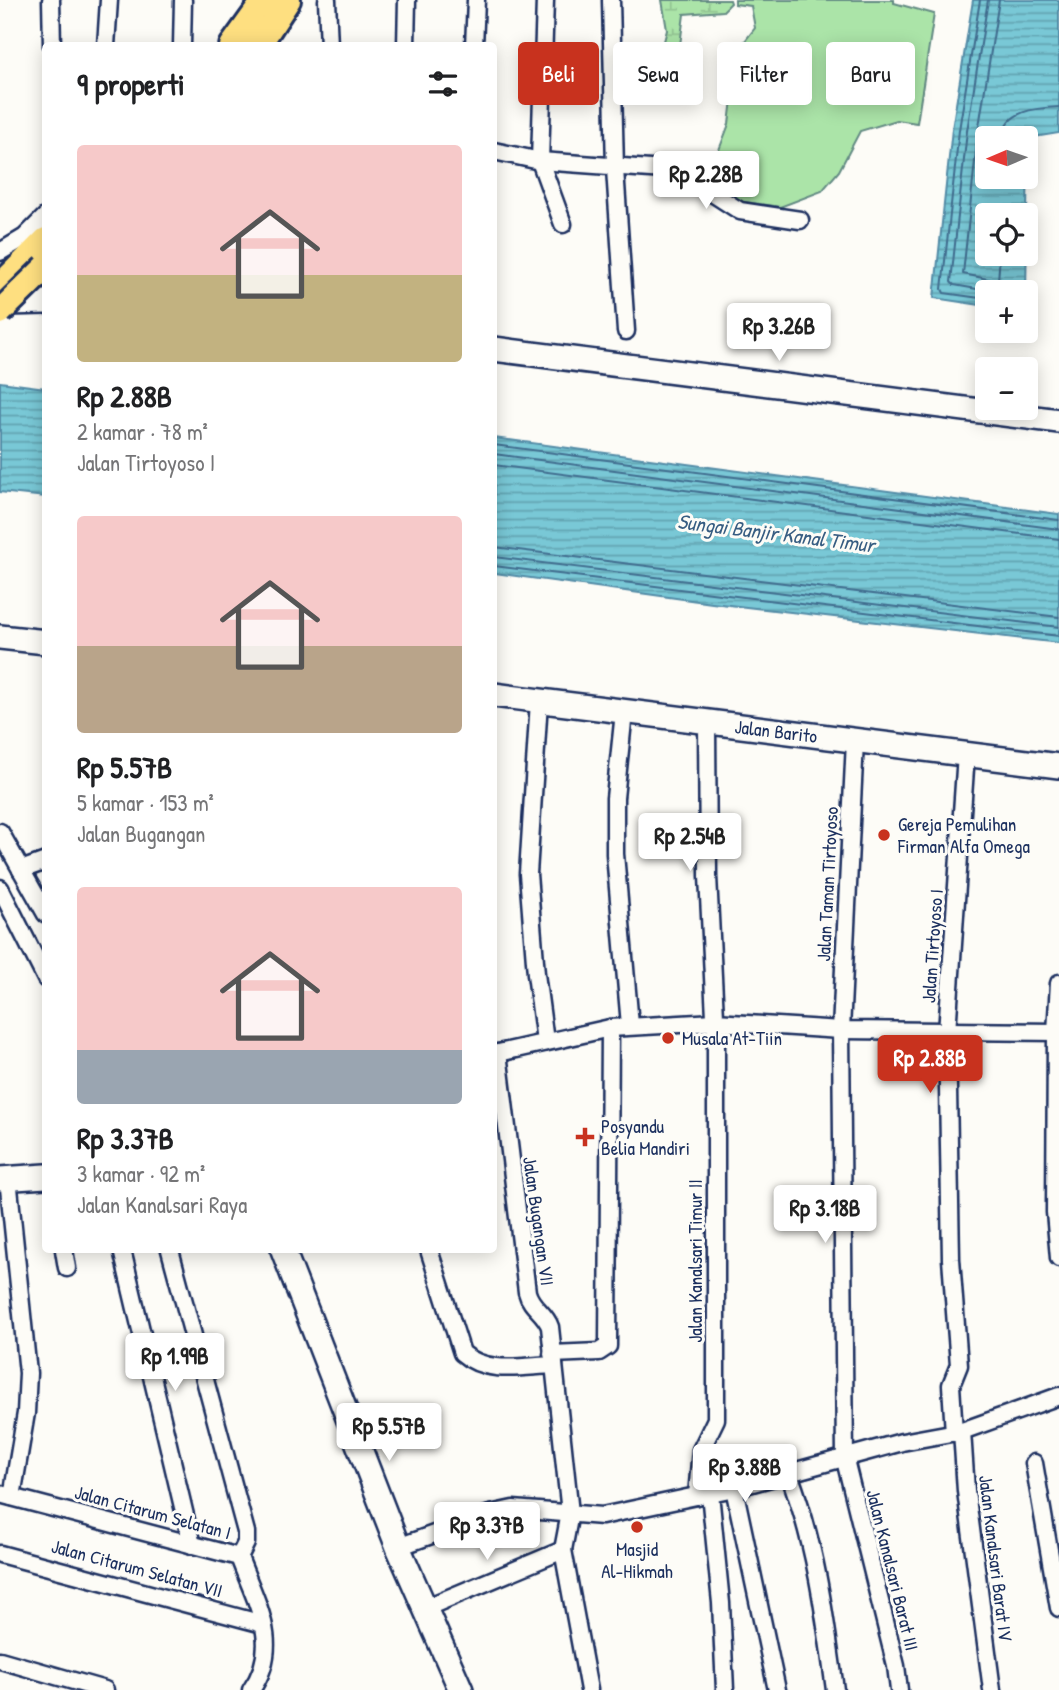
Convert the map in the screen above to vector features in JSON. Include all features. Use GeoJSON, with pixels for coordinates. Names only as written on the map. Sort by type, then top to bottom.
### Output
{"type":"FeatureCollection","features":[{"type":"Feature","properties":{"kind":"main road"},"geometry":{"type":"LineString","coordinates":[[235,42],[265,0]]}},
{"type":"Feature","properties":{"kind":"main road"},"geometry":{"type":"LineString","coordinates":[[261,42],[288,0]]}},
{"type":"Feature","properties":{"kind":"main road"},"geometry":{"type":"LineString","coordinates":[[0,286],[42,244]]}},
{"type":"Feature","properties":{"kind":"main road"},"geometry":{"type":"LineString","coordinates":[[0,312],[42,271]]}},
{"type":"Feature","properties":{"kind":"street"},"geometry":{"type":"LineString","coordinates":[[51,0],[52,42]]}},
{"type":"Feature","properties":{"kind":"street"},"geometry":{"type":"LineString","coordinates":[[106,42],[109,0]]}},
{"type":"Feature","properties":{"kind":"street"},"geometry":{"type":"LineString","coordinates":[[183,0],[183,42]]}},
{"type":"Feature","properties":{"kind":"street"},"geometry":{"type":"LineString","coordinates":[[327,0],[329,42]]}},
{"type":"Feature","properties":{"kind":"street"},"geometry":{"type":"LineString","coordinates":[[406,42],[407,0]]}},
{"type":"Feature","properties":{"kind":"street"},"geometry":{"type":"LineString","coordinates":[[474,42],[475,0]]}},
{"type":"Feature","properties":{"kind":"street"},"geometry":{"type":"LineString","coordinates":[[545,0],[540,161],[563,224]]}},
{"type":"Feature","properties":{"kind":"street"},"geometry":{"type":"LineString","coordinates":[[611,0],[615,169],[625,284],[626,331]]}},
{"type":"Feature","properties":{"kind":"street"},"geometry":{"type":"LineString","coordinates":[[497,152],[540,161],[615,169],[678,171],[740,211],[800,220]]}},
{"type":"Feature","properties":{"kind":"street"},"geometry":{"type":"LineString","coordinates":[[0,252],[24,237],[42,220]]}},
{"type":"Feature","properties":{"kind":"street"},"geometry":{"type":"LineString","coordinates":[[0,299],[8,303],[42,302]]}},
{"type":"Feature","properties":{"kind":"street"},"geometry":{"type":"LineString","coordinates":[[497,349],[1059,421]]}},
{"type":"Feature","properties":{"kind":"street"},"geometry":{"type":"LineString","coordinates":[[0,637],[42,642]]}},
{"type":"Feature","properties":{"kind":"street","name":"Jalan Barito"},"geometry":{"type":"LineString","coordinates":[[497,695],[1059,766]]}},
{"type":"Feature","properties":{"kind":"street"},"geometry":{"type":"LineString","coordinates":[[538,701],[528,874],[536,974],[545,1041]]}},
{"type":"Feature","properties":{"kind":"street"},"geometry":{"type":"LineString","coordinates":[[624,712],[615,798],[615,853],[630,1025]]}},
{"type":"Feature","properties":{"kind":"street","name":"Jalan Kanalsari Timur II"},"geometry":{"type":"LineString","coordinates":[[708,723],[708,876],[715,1022],[716,1419],[701,1450],[704,1494],[722,1603],[725,1690]]}},
{"type":"Feature","properties":{"kind":"street","name":"Jalan Taman Tirtoyoso"},"geometry":{"type":"LineString","coordinates":[[845,1460],[841,1030],[855,741]]}},
{"type":"Feature","properties":{"kind":"street","name":"Jalan Tirtoyoso I"},"geometry":{"type":"LineString","coordinates":[[958,1432],[951,1385],[959,1365],[951,1259],[947,1032],[966,754]]}},
{"type":"Feature","properties":{"kind":"street"},"geometry":{"type":"LineString","coordinates":[[0,832],[5,853],[21,870],[42,907]]}},
{"type":"Feature","properties":{"kind":"street"},"geometry":{"type":"LineString","coordinates":[[21,870],[42,862]]}},
{"type":"Feature","properties":{"kind":"street"},"geometry":{"type":"LineString","coordinates":[[0,888],[42,971]]}},
{"type":"Feature","properties":{"kind":"street"},"geometry":{"type":"LineString","coordinates":[[1059,983],[1055,1212],[1059,1258]]}},
{"type":"Feature","properties":{"kind":"street"},"geometry":{"type":"LineString","coordinates":[[497,1053],[630,1025],[715,1022],[841,1030],[1057,1032]]}},
{"type":"Feature","properties":{"kind":"street"},"geometry":{"type":"LineString","coordinates":[[430,1253],[462,1353],[471,1361],[489,1367],[553,1360],[599,1352],[608,1346],[610,1028]]}},
{"type":"Feature","properties":{"kind":"street","name":"Jalan Bugangan VII"},"geometry":{"type":"LineString","coordinates":[[497,1061],[527,1292],[532,1307],[548,1321],[570,1513],[563,1550],[571,1605],[589,1690]]}},
{"type":"Feature","properties":{"kind":"street"},"geometry":{"type":"LineString","coordinates":[[6,1495],[26,1413],[28,1374],[4,1178],[42,1176]]}},
{"type":"Feature","properties":{"kind":"street"},"geometry":{"type":"LineString","coordinates":[[64,1253],[67,1268]]}},
{"type":"Feature","properties":{"kind":"street"},"geometry":{"type":"LineString","coordinates":[[123,1253],[192,1545]]}},
{"type":"Feature","properties":{"kind":"street"},"geometry":{"type":"LineString","coordinates":[[171,1253],[246,1532],[246,1543],[239,1556]]}},
{"type":"Feature","properties":{"kind":"street"},"geometry":{"type":"LineString","coordinates":[[284,1253],[398,1547],[461,1690]]}},
{"type":"Feature","properties":{"kind":"street"},"geometry":{"type":"LineString","coordinates":[[398,1547],[491,1514],[513,1509],[602,1516],[734,1488],[917,1440],[958,1432],[1059,1396]]}},
{"type":"Feature","properties":{"kind":"street","name":"Jalan Kanalsari Barat IV"},"geometry":{"type":"LineString","coordinates":[[958,1432],[992,1690]]}},
{"type":"Feature","properties":{"kind":"street","name":"Jalan Kanalsari Barat III"},"geometry":{"type":"LineString","coordinates":[[845,1460],[890,1641],[899,1690]]}},
{"type":"Feature","properties":{"kind":"street"},"geometry":{"type":"LineString","coordinates":[[1034,1463],[1042,1522],[1059,1608]]}},
{"type":"Feature","properties":{"kind":"street"},"geometry":{"type":"LineString","coordinates":[[789,1474],[803,1510],[817,1569],[835,1690]]}},
{"type":"Feature","properties":{"kind":"street"},"geometry":{"type":"LineString","coordinates":[[734,1488],[777,1690]]}},
{"type":"Feature","properties":{"kind":"street","name":"Jalan Citarum Selatan I"},"geometry":{"type":"LineString","coordinates":[[6,1495],[239,1556],[263,1624],[268,1657],[263,1673],[251,1690]]}},
{"type":"Feature","properties":{"kind":"street"},"geometry":{"type":"LineString","coordinates":[[1042,1522],[1059,1517]]}},
{"type":"Feature","properties":{"kind":"street"},"geometry":{"type":"LineString","coordinates":[[425,1608],[563,1550]]}},
{"type":"Feature","properties":{"kind":"street","name":"Jalan Citarum Selatan VII"},"geometry":{"type":"LineString","coordinates":[[0,1554],[263,1624]]}},
{"type":"Feature","properties":{"kind":"street"},"geometry":{"type":"LineString","coordinates":[[0,1660],[105,1690]]}},
{"type":"Feature","properties":{"kind":"green space"},"geometry":{"type":"Polygon","coordinates":[[[662,0],[730,0],[731,3],[723,11],[684,14],[680,42],[664,42],[667,30],[662,0]]]}},
{"type":"Feature","properties":{"kind":"green space"},"geometry":{"type":"Polygon","coordinates":[[[735,0],[894,0],[894,3],[934,14],[917,123],[897,120],[860,131],[839,171],[822,191],[780,207],[738,201],[713,178],[714,163],[729,124],[731,105],[812,105],[812,42],[744,42],[755,28],[751,6],[735,4],[735,0]]]}},
{"type":"Feature","properties":{"kind":"water"},"geometry":{"type":"Polygon","coordinates":[[[973,0],[1059,0],[1059,133],[1038,136],[1038,126],[975,126],[975,189],[1027,189],[1027,203],[975,203],[975,266],[1026,266],[1026,280],[975,280],[975,304],[934,298],[952,129],[973,0]]]}},
{"type":"Feature","properties":{"kind":"water"},"geometry":{"type":"Polygon","coordinates":[[[0,382],[42,388],[42,497],[0,492],[0,382]]]}},
{"type":"Feature","properties":{"kind":"water","name":"Sungai Banjir Kanal Timur"},"geometry":{"type":"Polygon","coordinates":[[[497,438],[1059,514],[1059,643],[712,603],[497,573],[497,438]]]}},
{"type":"Feature","properties":{"kind":"place","name":"Gereja Pemulihan Firman Alfa Omega"},"geometry":{"type":"Point","coordinates":[884,835]}},
{"type":"Feature","properties":{"kind":"place","name":"Musala At-Tiin"},"geometry":{"type":"Point","coordinates":[668,1038]}},
{"type":"Feature","properties":{"kind":"place","name":"Posyandu Belia Mandiri"},"geometry":{"type":"Point","coordinates":[585,1137]}},
{"type":"Feature","properties":{"kind":"place","name":"Masjid Al-Hikmah"},"geometry":{"type":"Point","coordinates":[637,1527]}}]}
